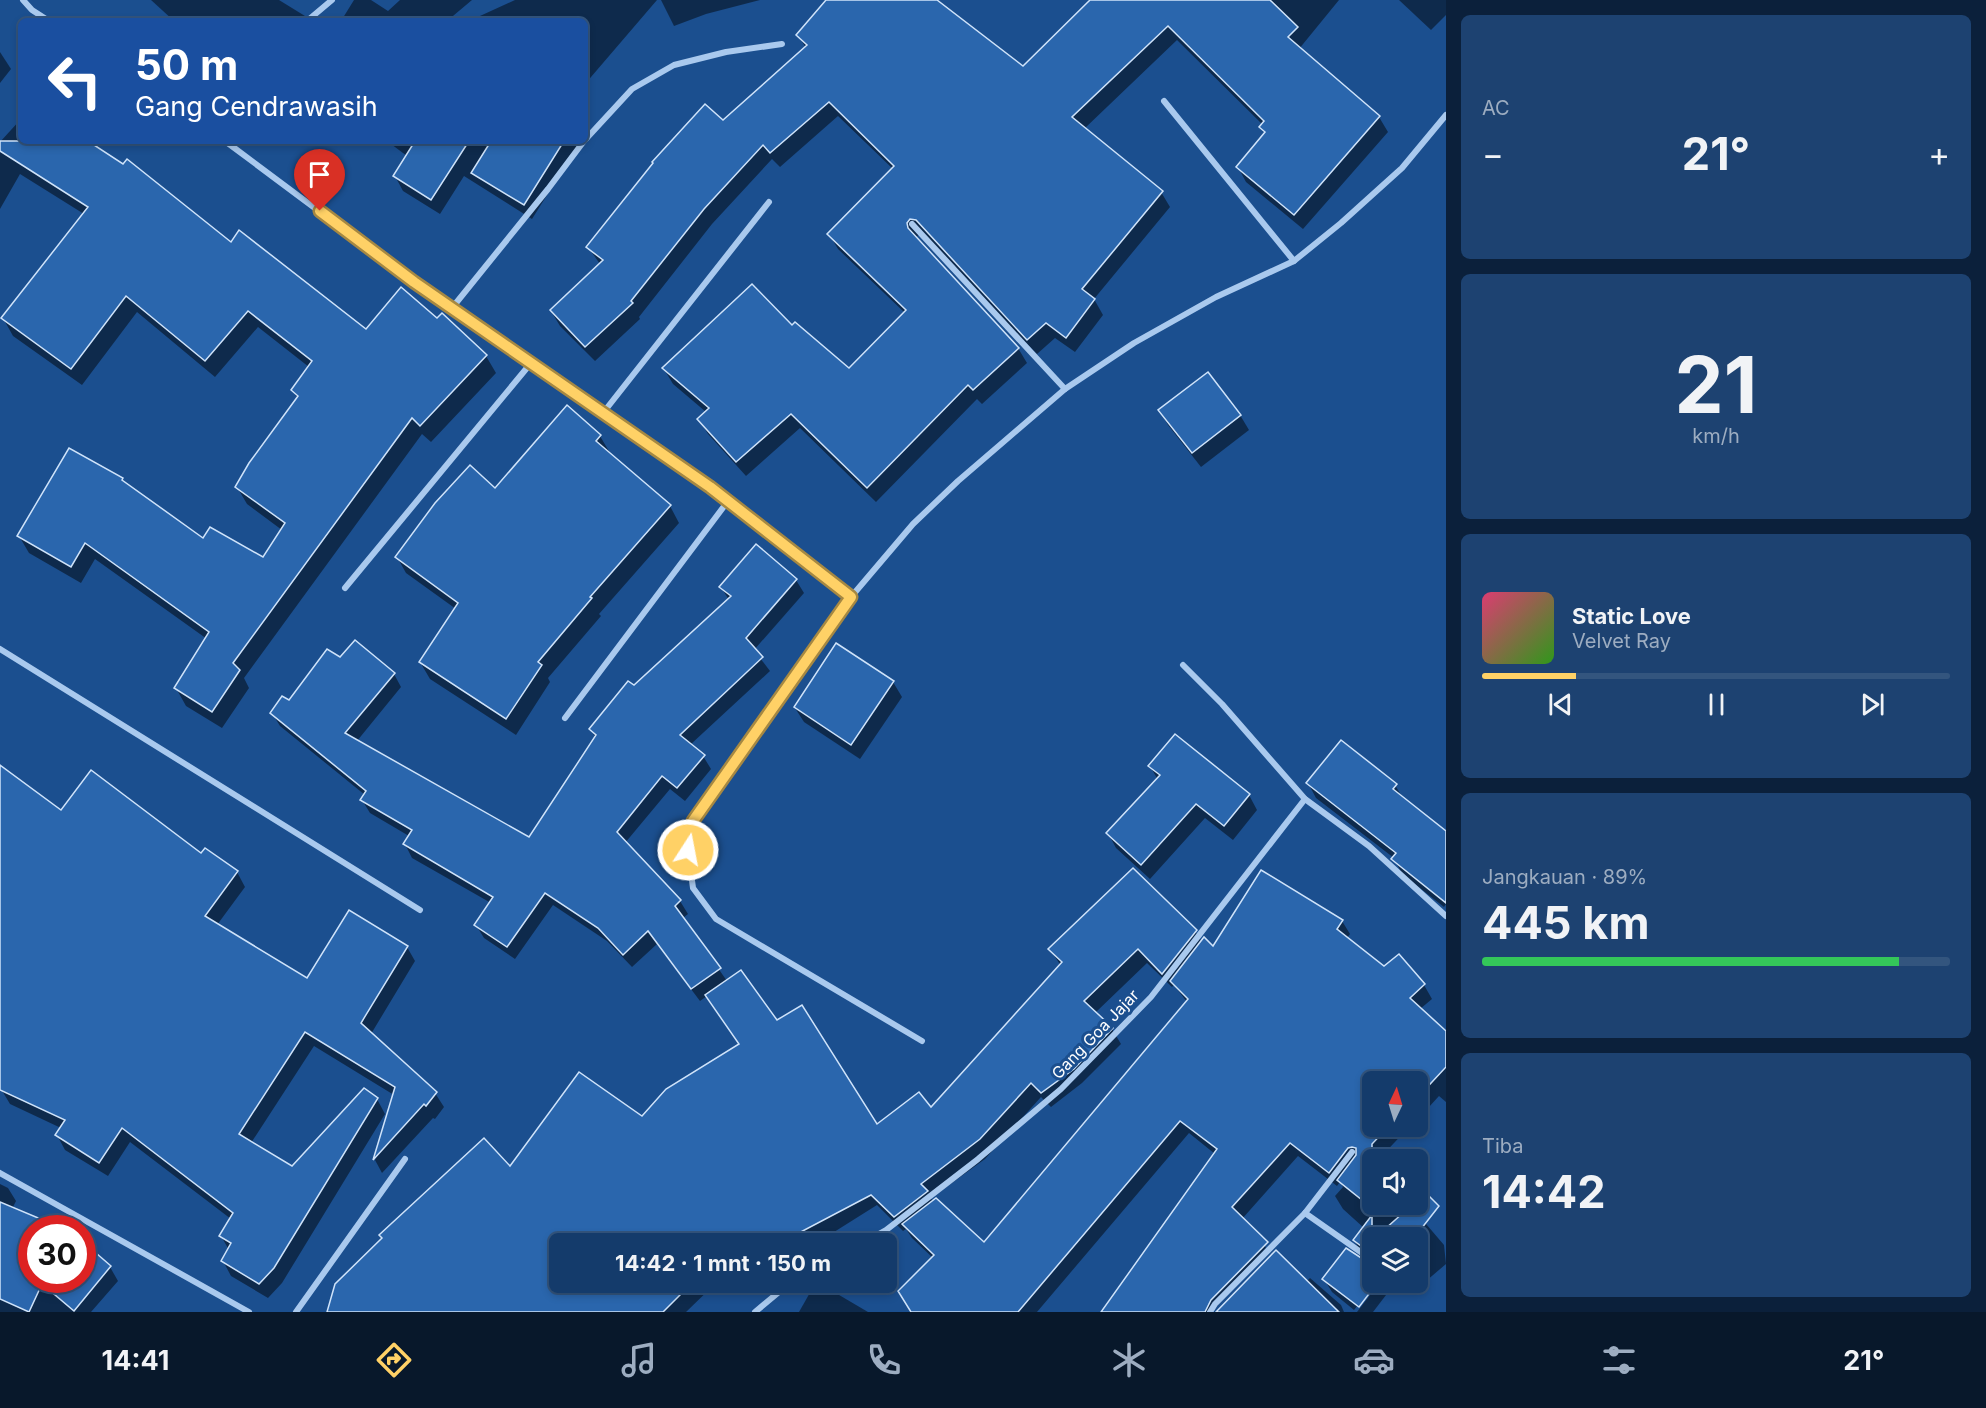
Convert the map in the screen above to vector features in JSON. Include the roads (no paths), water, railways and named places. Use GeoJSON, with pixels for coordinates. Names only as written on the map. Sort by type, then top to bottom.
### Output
{"type":"FeatureCollection","features":[{"type":"Feature","properties":{"kind":"street"},"geometry":{"type":"LineString","coordinates":[[23,0],[32,10],[44,18]]}},
{"type":"Feature","properties":{"kind":"street"},"geometry":{"type":"LineString","coordinates":[[313,18],[332,0]]}},
{"type":"Feature","properties":{"kind":"street"},"geometry":{"type":"LineString","coordinates":[[588,138],[632,89],[674,65],[726,52],[782,44]]}},
{"type":"Feature","properties":{"kind":"street"},"geometry":{"type":"LineString","coordinates":[[1164,101],[1294,261]]}},
{"type":"Feature","properties":{"kind":"street"},"geometry":{"type":"LineString","coordinates":[[922,1041],[716,919],[693,888],[688,850],[693,821],[851,597],[913,524],[958,481],[1065,389],[1154,332],[1216,297],[1294,261],[1341,224],[1402,168],[1446,115]]}},
{"type":"Feature","properties":{"kind":"street"},"geometry":{"type":"LineString","coordinates":[[229,144],[452,308],[728,501],[851,597]]}},
{"type":"Feature","properties":{"kind":"street"},"geometry":{"type":"LineString","coordinates":[[452,308],[583,144]]}},
{"type":"Feature","properties":{"kind":"street"},"geometry":{"type":"LineString","coordinates":[[603,413],[769,202]]}},
{"type":"Feature","properties":{"kind":"street"},"geometry":{"type":"LineString","coordinates":[[912,224],[1065,389]]}},
{"type":"Feature","properties":{"kind":"street"},"geometry":{"type":"LineString","coordinates":[[345,588],[531,363]]}},
{"type":"Feature","properties":{"kind":"street"},"geometry":{"type":"LineString","coordinates":[[565,718],[728,501]]}},
{"type":"Feature","properties":{"kind":"street"},"geometry":{"type":"LineString","coordinates":[[0,648],[420,910]]}},
{"type":"Feature","properties":{"kind":"street"},"geometry":{"type":"LineString","coordinates":[[1183,665],[1222,704],[1305,798],[1369,846],[1446,916]]}},
{"type":"Feature","properties":{"kind":"street","name":"Gang Goa Jajar"},"geometry":{"type":"LineString","coordinates":[[881,1233],[978,1159],[1061,1089],[1150,997],[1305,798]]}},
{"type":"Feature","properties":{"kind":"street"},"geometry":{"type":"LineString","coordinates":[[1210,1312],[1215,1304],[1305,1213],[1352,1152]]}},
{"type":"Feature","properties":{"kind":"street"},"geometry":{"type":"LineString","coordinates":[[296,1312],[405,1159]]}},
{"type":"Feature","properties":{"kind":"street"},"geometry":{"type":"LineString","coordinates":[[0,1173],[249,1312]]}},
{"type":"Feature","properties":{"kind":"street"},"geometry":{"type":"LineString","coordinates":[[1305,1213],[1362,1253]]}},
{"type":"Feature","properties":{"kind":"street"},"geometry":{"type":"LineString","coordinates":[[756,1312],[778,1293]]}}]}
